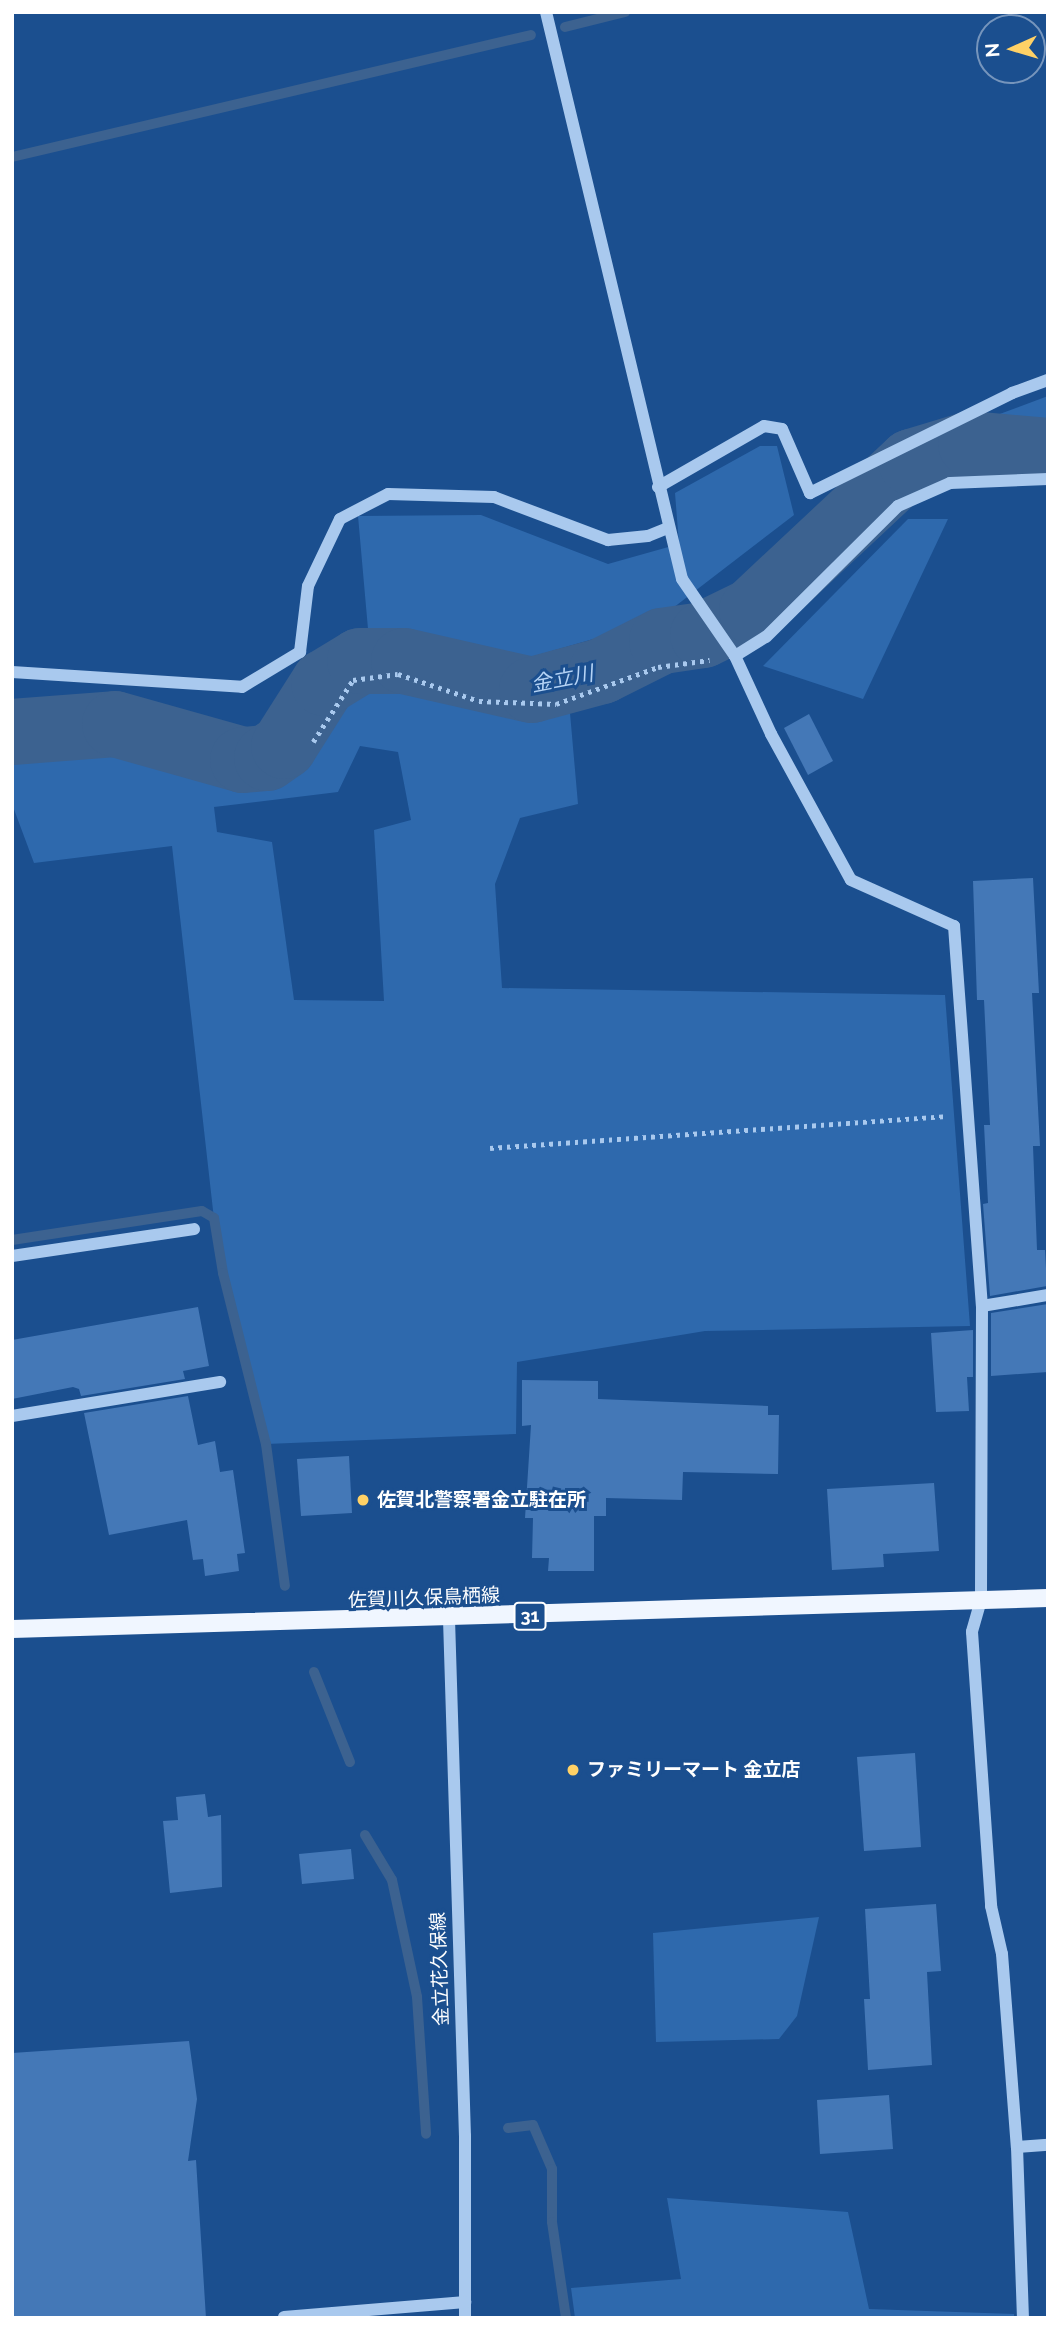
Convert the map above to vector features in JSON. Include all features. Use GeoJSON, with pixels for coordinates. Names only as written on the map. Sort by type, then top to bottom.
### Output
{"type":"FeatureCollection","features":[{"type":"Feature","properties":{"kind":"main road","name":"佐賀川久保鳥栖線"},"geometry":{"type":"LineString","coordinates":[[12,1629],[449,1619],[1048,1598]]}},
{"type":"Feature","properties":{"kind":"street"},"geometry":{"type":"LineString","coordinates":[[547,12],[682,579],[696,606],[735,656],[771,734],[851,880],[954,926],[982,1306],[981,1601],[972,1632],[991,1906],[1002,1954],[1017,2147],[1023,2318]]}},
{"type":"Feature","properties":{"kind":"street"},"geometry":{"type":"LineString","coordinates":[[658,486],[764,426],[782,429],[810,493],[1012,393],[1048,380]]}},
{"type":"Feature","properties":{"kind":"street"},"geometry":{"type":"LineString","coordinates":[[735,656],[766,637],[898,506],[950,483],[1048,480]]}},
{"type":"Feature","properties":{"kind":"street"},"geometry":{"type":"LineString","coordinates":[[12,672],[242,687],[300,652],[308,586],[340,519],[388,494],[494,497],[608,540],[648,536],[668,528]]}},
{"type":"Feature","properties":{"kind":"street"},"geometry":{"type":"LineString","coordinates":[[12,1256],[194,1229]]}},
{"type":"Feature","properties":{"kind":"street"},"geometry":{"type":"LineString","coordinates":[[982,1306],[1048,1295]]}},
{"type":"Feature","properties":{"kind":"street"},"geometry":{"type":"LineString","coordinates":[[12,1416],[220,1382]]}},
{"type":"Feature","properties":{"kind":"street","name":"金立花久保線"},"geometry":{"type":"LineString","coordinates":[[449,1619],[465,2136],[465,2318]]}},
{"type":"Feature","properties":{"kind":"street"},"geometry":{"type":"LineString","coordinates":[[1017,2147],[1048,2145]]}},
{"type":"Feature","properties":{"kind":"street"},"geometry":{"type":"LineString","coordinates":[[284,2317],[465,2302]]}},
{"type":"Feature","properties":{"kind":"path"},"geometry":{"type":"LineString","coordinates":[[313,742],[353,680],[398,674],[479,702],[556,704],[658,667],[735,656]]}},
{"type":"Feature","properties":{"kind":"path"},"geometry":{"type":"LineString","coordinates":[[490,1148],[968,1114]]}},
{"type":"Feature","properties":{"kind":"shaded area"},"geometry":{"type":"Polygon","coordinates":[[[1048,396],[1048,434],[978,422],[1048,396]]]}},
{"type":"Feature","properties":{"kind":"shaded area"},"geometry":{"type":"Polygon","coordinates":[[[760,446],[777,446],[794,515],[656,621],[510,663],[368,629],[358,516],[481,515],[608,564],[679,544],[675,493],[760,446]]]}},
{"type":"Feature","properties":{"kind":"shaded area"},"geometry":{"type":"Polygon","coordinates":[[[908,519],[948,519],[863,699],[763,666],[908,519]]]}},
{"type":"Feature","properties":{"kind":"shaded area"},"geometry":{"type":"Polygon","coordinates":[[[354,686],[399,687],[481,711],[570,713],[578,804],[520,818],[495,884],[502,988],[945,995],[970,1326],[705,1331],[517,1362],[516,1434],[266,1444],[223,1273],[214,1219],[172,846],[34,863],[12,804],[12,748],[120,744],[212,778],[270,778],[321,740],[354,686]],[[360,746],[338,792],[214,807],[217,832],[272,842],[294,1000],[384,1001],[374,830],[411,820],[398,752],[360,746]]]}},
{"type":"Feature","properties":{"kind":"shaded area"},"geometry":{"type":"Polygon","coordinates":[[[819,1917],[797,2016],[779,2039],[656,2042],[653,1933],[819,1917]]]}},
{"type":"Feature","properties":{"kind":"shaded area"},"geometry":{"type":"Polygon","coordinates":[[[667,2198],[848,2212],[869,2309],[1014,2314],[1014,2318],[575,2318],[571,2288],[681,2279],[667,2198]]]}},
{"type":"Feature","properties":{"kind":"building"},"geometry":{"type":"Polygon","coordinates":[[[809,714],[833,761],[808,775],[784,728],[809,714]]]}},
{"type":"Feature","properties":{"kind":"building"},"geometry":{"type":"Polygon","coordinates":[[[1033,878],[1039,993],[1032,993],[1040,1146],[1033,1146],[1037,1250],[1045,1250],[1047,1286],[990,1296],[983,1204],[988,1203],[984,1125],[990,1125],[984,1000],[977,1000],[973,881],[1033,878]]]}},
{"type":"Feature","properties":{"kind":"building"},"geometry":{"type":"Polygon","coordinates":[[[1048,1304],[1048,1372],[991,1376],[991,1313],[1048,1304]]]}},
{"type":"Feature","properties":{"kind":"building"},"geometry":{"type":"Polygon","coordinates":[[[198,1307],[209,1366],[183,1371],[185,1379],[81,1396],[79,1389],[73,1387],[12,1399],[12,1340],[198,1307]]]}},
{"type":"Feature","properties":{"kind":"building"},"geometry":{"type":"Polygon","coordinates":[[[973,1330],[973,1377],[967,1377],[969,1411],[936,1412],[931,1333],[973,1330]]]}},
{"type":"Feature","properties":{"kind":"building"},"geometry":{"type":"Polygon","coordinates":[[[522,1380],[598,1381],[598,1399],[768,1406],[768,1415],[779,1415],[778,1474],[683,1472],[682,1500],[606,1498],[606,1516],[594,1516],[594,1571],[548,1571],[549,1558],[532,1558],[533,1518],[525,1518],[531,1425],[522,1426],[522,1380]]]}},
{"type":"Feature","properties":{"kind":"building"},"geometry":{"type":"Polygon","coordinates":[[[188,1396],[198,1445],[215,1441],[220,1472],[233,1470],[245,1553],[237,1554],[239,1571],[205,1576],[203,1559],[193,1560],[187,1520],[109,1535],[84,1413],[188,1396]]]}},
{"type":"Feature","properties":{"kind":"building"},"geometry":{"type":"Polygon","coordinates":[[[349,1456],[352,1513],[301,1516],[297,1459],[349,1456]]]}},
{"type":"Feature","properties":{"kind":"building"},"geometry":{"type":"Polygon","coordinates":[[[934,1483],[939,1551],[883,1554],[884,1567],[832,1570],[827,1489],[934,1483]]]}},
{"type":"Feature","properties":{"kind":"building"},"geometry":{"type":"Polygon","coordinates":[[[915,1753],[921,1847],[864,1851],[857,1757],[915,1753]]]}},
{"type":"Feature","properties":{"kind":"building"},"geometry":{"type":"Polygon","coordinates":[[[205,1794],[208,1817],[221,1815],[222,1887],[170,1893],[163,1821],[178,1820],[176,1797],[205,1794]]]}},
{"type":"Feature","properties":{"kind":"building"},"geometry":{"type":"Polygon","coordinates":[[[351,1849],[354,1879],[302,1884],[299,1854],[351,1849]]]}},
{"type":"Feature","properties":{"kind":"building"},"geometry":{"type":"Polygon","coordinates":[[[936,1904],[941,1971],[927,1972],[932,2065],[868,2070],[864,1999],[870,1999],[865,1909],[936,1904]]]}},
{"type":"Feature","properties":{"kind":"building"},"geometry":{"type":"Polygon","coordinates":[[[189,2041],[197,2099],[188,2161],[196,2160],[206,2318],[12,2318],[12,2053],[189,2041]]]}},
{"type":"Feature","properties":{"kind":"building"},"geometry":{"type":"Polygon","coordinates":[[[889,2095],[893,2149],[820,2154],[817,2100],[889,2095]]]}},
{"type":"Feature","properties":{"kind":"waterway"},"geometry":{"type":"LineString","coordinates":[[565,27],[625,12]]}},
{"type":"Feature","properties":{"kind":"waterway"},"geometry":{"type":"LineString","coordinates":[[12,157],[531,35]]}},
{"type":"Feature","properties":{"kind":"waterway","name":"金立川"},"geometry":{"type":"LineString","coordinates":[[12,732],[115,724],[243,760],[267,758],[284,746],[324,683],[360,661],[404,661],[532,690],[602,671],[662,641],[703,635],[752,611],[911,462],[971,444],[1048,451]]}},
{"type":"Feature","properties":{"kind":"waterway"},"geometry":{"type":"LineString","coordinates":[[12,1240],[202,1211],[214,1218],[223,1273],[266,1444],[285,1586]]}},
{"type":"Feature","properties":{"kind":"waterway"},"geometry":{"type":"LineString","coordinates":[[314,1672],[350,1762]]}},
{"type":"Feature","properties":{"kind":"waterway"},"geometry":{"type":"LineString","coordinates":[[365,1835],[392,1880],[417,1997],[426,2134]]}},
{"type":"Feature","properties":{"kind":"waterway"},"geometry":{"type":"LineString","coordinates":[[508,2128],[533,2125],[552,2169],[552,2222],[566,2318]]}},
{"type":"Feature","properties":{"kind":"place","name":"佐賀北警察署金立駐在所"},"geometry":{"type":"Point","coordinates":[363,1500]}},
{"type":"Feature","properties":{"kind":"place","name":"ファミリーマート 金立店"},"geometry":{"type":"Point","coordinates":[573,1770]}}]}
